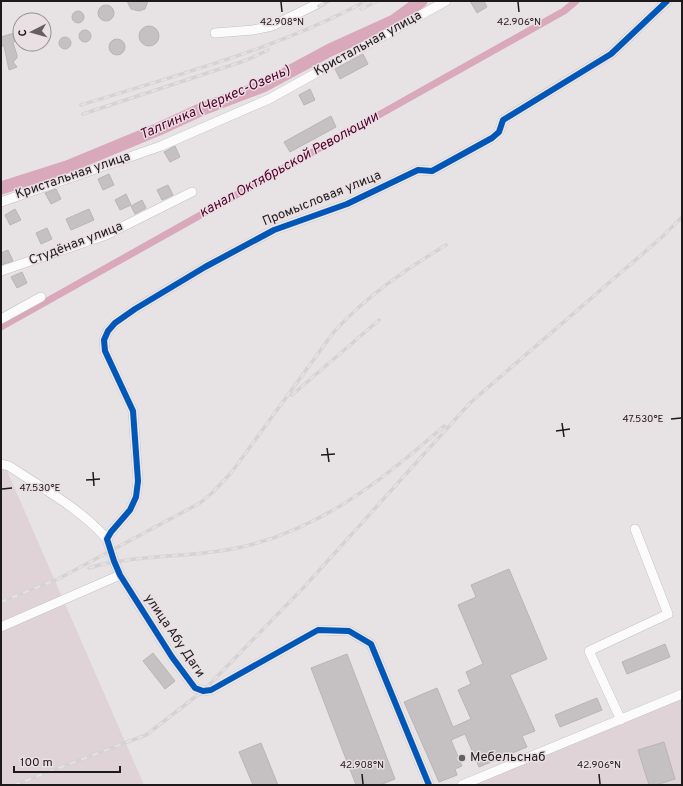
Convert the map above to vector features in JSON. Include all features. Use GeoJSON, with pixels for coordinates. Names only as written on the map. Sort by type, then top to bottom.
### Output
{"type":"FeatureCollection","features":[{"type":"Feature","properties":{"kind":"street"},"geometry":{"type":"LineString","coordinates":[[215,33],[228,30],[253,30],[272,26],[323,1]]}},
{"type":"Feature","properties":{"kind":"street","name":"Кристальная улица"},"geometry":{"type":"LineString","coordinates":[[1,202],[161,146],[269,99],[446,1]]}},
{"type":"Feature","properties":{"kind":"street","name":"Промысловая улица"},"geometry":{"type":"LineString","coordinates":[[107,539],[111,532],[130,510],[136,497],[138,480],[133,411],[108,361],[105,351],[104,340],[108,330],[115,323],[135,309],[205,267],[274,230],[347,204],[418,170],[432,170],[492,138],[499,132],[503,120],[610,54],[667,1]]}},
{"type":"Feature","properties":{"kind":"street","name":"Студёная улица"},"geometry":{"type":"LineString","coordinates":[[1,271],[106,235],[192,192]]}},
{"type":"Feature","properties":{"kind":"street"},"geometry":{"type":"LineString","coordinates":[[1,319],[42,297]]}},
{"type":"Feature","properties":{"kind":"street"},"geometry":{"type":"LineString","coordinates":[[1,464],[9,466],[63,500],[85,517],[107,539]]}},
{"type":"Feature","properties":{"kind":"street"},"geometry":{"type":"LineString","coordinates":[[621,720],[589,651],[668,614],[635,529]]}},
{"type":"Feature","properties":{"kind":"street","name":"улица Абу Даги"},"geometry":{"type":"LineString","coordinates":[[107,539],[120,575],[172,657],[195,688],[203,691],[211,690],[318,630],[349,630],[371,644],[429,785]]}},
{"type":"Feature","properties":{"kind":"street"},"geometry":{"type":"LineString","coordinates":[[1,627],[120,575]]}},
{"type":"Feature","properties":{"kind":"street"},"geometry":{"type":"LineString","coordinates":[[462,785],[682,694]]}},
{"type":"Feature","properties":{"kind":"shaded area"},"geometry":{"type":"Polygon","coordinates":[[[1,457],[144,785],[1,785],[1,457]]]}},
{"type":"Feature","properties":{"kind":"shaded area"},"geometry":{"type":"Polygon","coordinates":[[[682,698],[682,785],[471,785],[682,698]]]}},
{"type":"Feature","properties":{"kind":"building"},"geometry":{"type":"Polygon","coordinates":[[[127,1],[148,1],[145,9],[139,11],[131,9],[127,1]]]}},
{"type":"Feature","properties":{"kind":"building"},"geometry":{"type":"Polygon","coordinates":[[[470,1],[484,1],[487,7],[477,13],[470,1]]]}},
{"type":"Feature","properties":{"kind":"building"},"geometry":{"type":"Polygon","coordinates":[[[103,5],[109,5],[114,10],[112,19],[109,21],[103,21],[98,16],[98,10],[103,5]]]}},
{"type":"Feature","properties":{"kind":"building"},"geometry":{"type":"Polygon","coordinates":[[[78,11],[82,13],[84,17],[82,21],[78,23],[74,21],[72,17],[74,13],[78,11]]]}},
{"type":"Feature","properties":{"kind":"building"},"geometry":{"type":"Polygon","coordinates":[[[149,26],[156,29],[159,36],[156,43],[149,46],[142,43],[139,36],[142,29],[149,26]]]}},
{"type":"Feature","properties":{"kind":"building"},"geometry":{"type":"Polygon","coordinates":[[[85,30],[89,32],[91,36],[89,40],[85,42],[81,40],[79,36],[81,32],[85,30]]]}},
{"type":"Feature","properties":{"kind":"building"},"geometry":{"type":"Polygon","coordinates":[[[12,34],[12,52],[16,52],[17,55],[17,58],[13,62],[17,67],[9,70],[4,46],[1,46],[1,37],[12,34]]]}},
{"type":"Feature","properties":{"kind":"building"},"geometry":{"type":"Polygon","coordinates":[[[65,37],[69,39],[71,43],[69,47],[65,49],[61,47],[59,43],[61,39],[65,37]]]}},
{"type":"Feature","properties":{"kind":"building"},"geometry":{"type":"Polygon","coordinates":[[[114,39],[120,39],[125,44],[123,53],[120,55],[114,55],[109,50],[109,44],[114,39]]]}},
{"type":"Feature","properties":{"kind":"building"},"geometry":{"type":"Polygon","coordinates":[[[363,54],[368,64],[340,79],[335,69],[363,54]]]}},
{"type":"Feature","properties":{"kind":"building"},"geometry":{"type":"Polygon","coordinates":[[[310,89],[315,100],[304,105],[299,95],[310,89]]]}},
{"type":"Feature","properties":{"kind":"building"},"geometry":{"type":"Polygon","coordinates":[[[331,116],[336,127],[290,152],[284,142],[331,116]]]}},
{"type":"Feature","properties":{"kind":"building"},"geometry":{"type":"Polygon","coordinates":[[[175,146],[180,157],[170,162],[164,152],[175,146]]]}},
{"type":"Feature","properties":{"kind":"building"},"geometry":{"type":"Polygon","coordinates":[[[109,174],[114,185],[103,190],[98,179],[109,174]]]}},
{"type":"Feature","properties":{"kind":"building"},"geometry":{"type":"Polygon","coordinates":[[[168,185],[173,195],[162,200],[157,190],[168,185]]]}},
{"type":"Feature","properties":{"kind":"building"},"geometry":{"type":"Polygon","coordinates":[[[56,189],[61,199],[51,204],[45,193],[56,189]]]}},
{"type":"Feature","properties":{"kind":"building"},"geometry":{"type":"Polygon","coordinates":[[[126,194],[131,205],[120,210],[115,200],[126,194]]]}},
{"type":"Feature","properties":{"kind":"building"},"geometry":{"type":"Polygon","coordinates":[[[142,200],[146,208],[135,214],[131,206],[142,200]]]}},
{"type":"Feature","properties":{"kind":"building"},"geometry":{"type":"Polygon","coordinates":[[[15,209],[21,220],[10,225],[5,215],[15,209]]]}},
{"type":"Feature","properties":{"kind":"building"},"geometry":{"type":"Polygon","coordinates":[[[89,209],[94,220],[71,230],[66,219],[89,209]]]}},
{"type":"Feature","properties":{"kind":"building"},"geometry":{"type":"Polygon","coordinates":[[[47,228],[52,239],[41,244],[36,233],[47,228]]]}},
{"type":"Feature","properties":{"kind":"building"},"geometry":{"type":"Polygon","coordinates":[[[8,250],[13,261],[1,265],[1,253],[8,250]]]}},
{"type":"Feature","properties":{"kind":"building"},"geometry":{"type":"Polygon","coordinates":[[[22,272],[27,283],[17,288],[11,277],[22,272]]]}},
{"type":"Feature","properties":{"kind":"building"},"geometry":{"type":"Polygon","coordinates":[[[509,569],[547,659],[510,675],[535,731],[522,736],[527,747],[479,767],[465,734],[451,740],[462,766],[455,769],[457,775],[439,782],[404,702],[437,688],[453,727],[471,719],[458,690],[471,684],[466,672],[483,664],[458,605],[476,597],[471,585],[509,569]]]}},
{"type":"Feature","properties":{"kind":"building"},"geometry":{"type":"Polygon","coordinates":[[[665,644],[670,657],[627,674],[622,662],[665,644]]]}},
{"type":"Feature","properties":{"kind":"building"},"geometry":{"type":"Polygon","coordinates":[[[153,653],[175,681],[165,689],[143,661],[153,653]]]}},
{"type":"Feature","properties":{"kind":"building"},"geometry":{"type":"Polygon","coordinates":[[[347,654],[395,779],[380,785],[356,785],[311,668],[347,654]]]}},
{"type":"Feature","properties":{"kind":"building"},"geometry":{"type":"Polygon","coordinates":[[[597,698],[602,710],[560,727],[555,715],[597,698]]]}},
{"type":"Feature","properties":{"kind":"building"},"geometry":{"type":"Polygon","coordinates":[[[664,742],[675,779],[656,785],[649,785],[638,750],[664,742]]]}},
{"type":"Feature","properties":{"kind":"building"},"geometry":{"type":"Polygon","coordinates":[[[261,743],[278,785],[253,785],[239,752],[261,743]]]}},
{"type":"Feature","properties":{"kind":"waterway","name":"Талгинка (Черкес-Озень)"},"geometry":{"type":"LineString","coordinates":[[1,188],[67,167],[159,129],[200,110],[263,86],[330,50],[394,21],[421,1]]}},
{"type":"Feature","properties":{"kind":"waterway","name":"канал Октябрьской Революции"},"geometry":{"type":"LineString","coordinates":[[1,327],[564,11],[576,1]]}},
{"type":"Feature","properties":{"kind":"railway"},"geometry":{"type":"LineString","coordinates":[[319,6],[329,1]]}},
{"type":"Feature","properties":{"kind":"railway"},"geometry":{"type":"LineString","coordinates":[[81,105],[190,72],[262,47],[332,18],[366,1]]}},
{"type":"Feature","properties":{"kind":"railway"},"geometry":{"type":"LineString","coordinates":[[361,9],[378,1]]}},
{"type":"Feature","properties":{"kind":"railway"},"geometry":{"type":"LineString","coordinates":[[83,114],[247,60],[268,50]]}},
{"type":"Feature","properties":{"kind":"railway"},"geometry":{"type":"LineString","coordinates":[[14,785],[146,735],[203,691],[305,586],[470,403],[662,237],[682,217]]}},
{"type":"Feature","properties":{"kind":"railway"},"geometry":{"type":"LineString","coordinates":[[1,602],[58,579],[200,503],[231,473],[333,333],[345,320],[386,285],[446,245]]}},
{"type":"Feature","properties":{"kind":"railway"},"geometry":{"type":"LineString","coordinates":[[292,395],[379,320]]}},
{"type":"Feature","properties":{"kind":"railway"},"geometry":{"type":"LineString","coordinates":[[89,568],[124,560],[196,554],[232,549],[263,541],[292,531],[320,518],[372,485],[444,426]]}},
{"type":"Feature","properties":{"kind":"cycle path"},"geometry":{"type":"LineString","coordinates":[[429,785],[371,644],[349,631],[318,630],[211,690],[203,691],[195,688],[172,657],[120,575],[107,539],[111,532],[130,510],[136,497],[138,481],[133,411],[105,351],[104,340],[108,331],[115,323],[135,309],[205,267],[274,230],[347,204],[418,170],[432,171],[492,138],[499,132],[503,120],[611,54],[667,1]]}},
{"type":"Feature","properties":{"kind":"place","name":"Мебельснаб"},"geometry":{"type":"Point","coordinates":[462,758]}}]}
